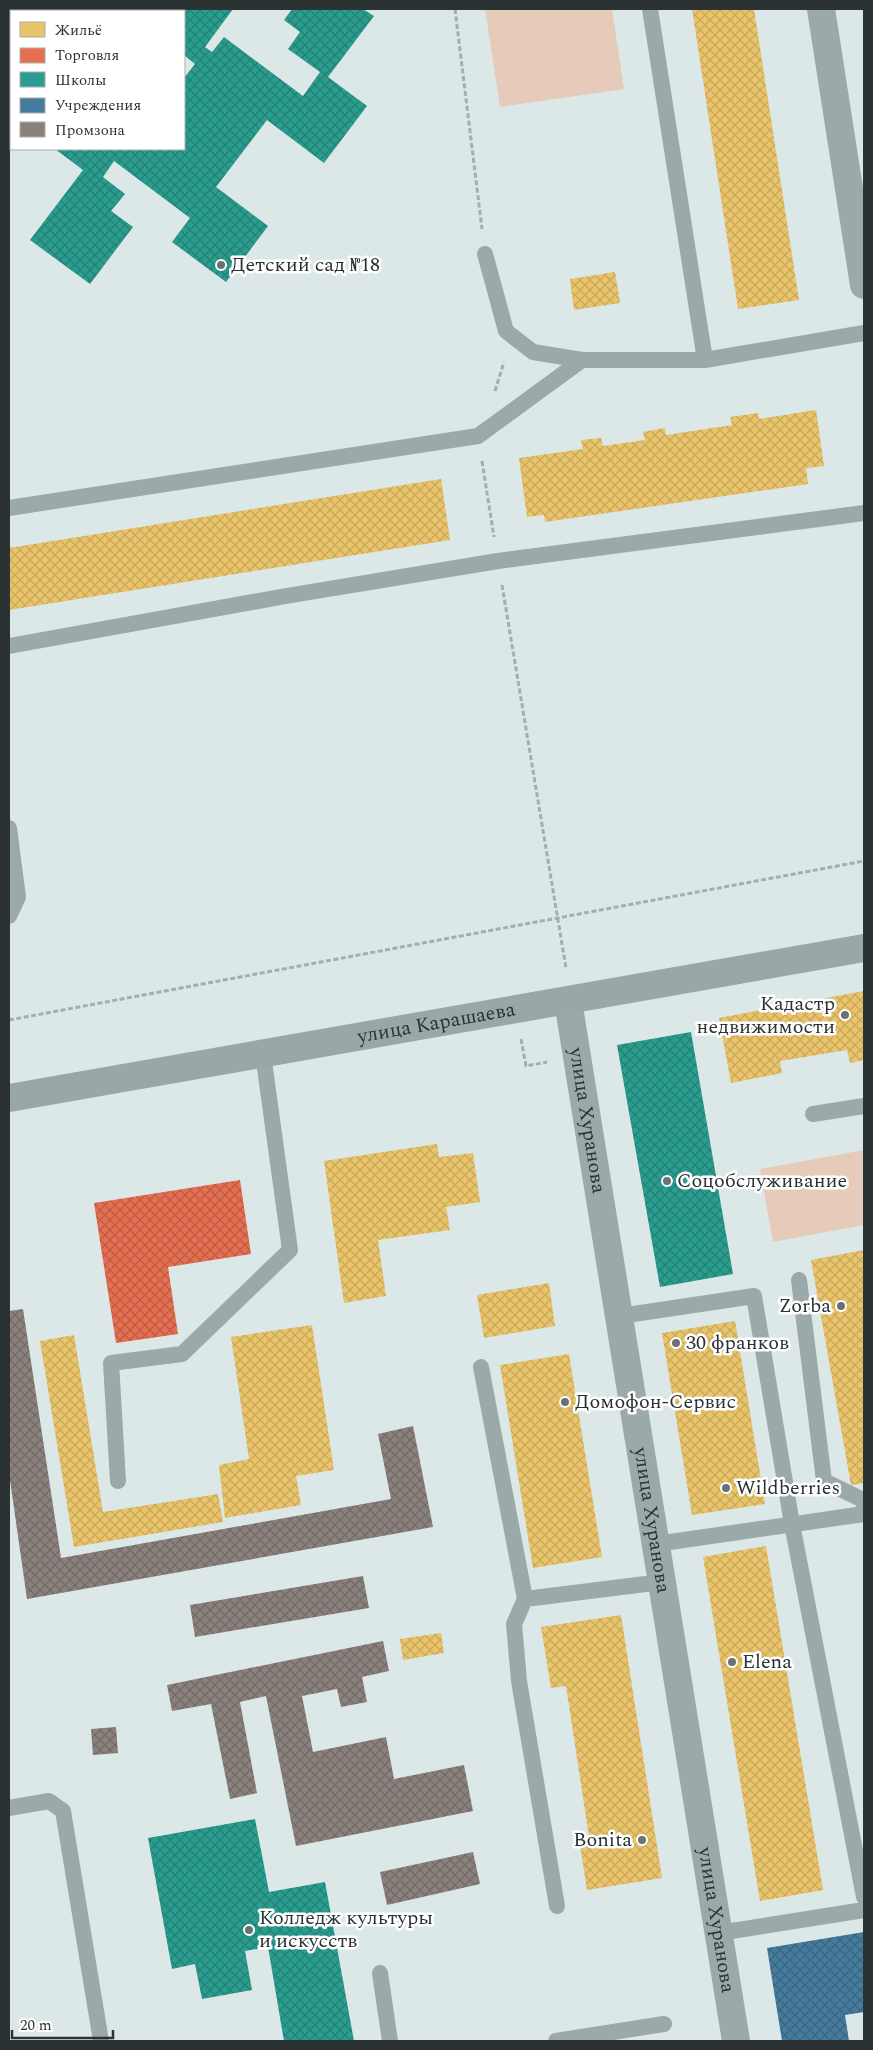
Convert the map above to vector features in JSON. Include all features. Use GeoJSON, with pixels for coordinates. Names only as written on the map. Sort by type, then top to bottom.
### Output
{"type":"FeatureCollection","features":[{"type":"Feature","properties":{"kind":"street"},"geometry":{"type":"LineString","coordinates":[[821,9],[864,285]]}},
{"type":"Feature","properties":{"kind":"street","name":"улица Карашаева"},"geometry":{"type":"LineString","coordinates":[[9,1098],[864,948]]}},
{"type":"Feature","properties":{"kind":"street","name":"улица Хуранова"},"geometry":{"type":"LineString","coordinates":[[568,1001],[736,2041]]}},
{"type":"Feature","properties":{"kind":"lane"},"geometry":{"type":"LineString","coordinates":[[650,9],[705,360]]}},
{"type":"Feature","properties":{"kind":"lane"},"geometry":{"type":"LineString","coordinates":[[485,254],[506,331],[533,352],[582,360],[705,360],[864,333]]}},
{"type":"Feature","properties":{"kind":"lane"},"geometry":{"type":"LineString","coordinates":[[9,508],[478,436],[582,360]]}},
{"type":"Feature","properties":{"kind":"lane"},"geometry":{"type":"LineString","coordinates":[[9,646],[286,596],[498,561],[864,513]]}},
{"type":"Feature","properties":{"kind":"lane"},"geometry":{"type":"LineString","coordinates":[[9,828],[18,897],[9,916]]}},
{"type":"Feature","properties":{"kind":"lane"},"geometry":{"type":"LineString","coordinates":[[118,1481],[111,1363],[182,1354],[290,1250],[263,1054]]}},
{"type":"Feature","properties":{"kind":"lane"},"geometry":{"type":"LineString","coordinates":[[812,1114],[864,1106]]}},
{"type":"Feature","properties":{"kind":"lane"},"geometry":{"type":"LineString","coordinates":[[799,1280],[824,1481],[861,1499],[864,1504]]}},
{"type":"Feature","properties":{"kind":"lane"},"geometry":{"type":"LineString","coordinates":[[620,1316],[754,1296],[792,1524],[864,1897]]}},
{"type":"Feature","properties":{"kind":"lane"},"geometry":{"type":"LineString","coordinates":[[481,1367],[525,1599],[514,1624],[519,1681],[557,1906]]}},
{"type":"Feature","properties":{"kind":"lane"},"geometry":{"type":"LineString","coordinates":[[656,1544],[864,1514]]}},
{"type":"Feature","properties":{"kind":"lane"},"geometry":{"type":"LineString","coordinates":[[525,1599],[662,1582]]}},
{"type":"Feature","properties":{"kind":"lane"},"geometry":{"type":"LineString","coordinates":[[9,1808],[49,1801],[63,1811],[101,2041]]}},
{"type":"Feature","properties":{"kind":"lane"},"geometry":{"type":"LineString","coordinates":[[719,1933],[864,1910]]}},
{"type":"Feature","properties":{"kind":"lane"},"geometry":{"type":"LineString","coordinates":[[380,1972],[390,2041]]}},
{"type":"Feature","properties":{"kind":"lane"},"geometry":{"type":"LineString","coordinates":[[556,2041],[664,2024]]}},
{"type":"Feature","properties":{"kind":"path"},"geometry":{"type":"LineString","coordinates":[[455,9],[485,254]]}},
{"type":"Feature","properties":{"kind":"path"},"geometry":{"type":"LineString","coordinates":[[498,561],[567,972]]}},
{"type":"Feature","properties":{"kind":"path"},"geometry":{"type":"LineString","coordinates":[[9,1020],[864,861]]}},
{"type":"Feature","properties":{"kind":"path"},"geometry":{"type":"LineString","coordinates":[[520,1037],[526,1066],[553,1061]]}},
{"type":"Feature","properties":{"kind":"shaded area"},"geometry":{"type":"Polygon","coordinates":[[[485,9],[612,9],[624,89],[500,107],[485,9]]]}},
{"type":"Feature","properties":{"kind":"shaded area"},"geometry":{"type":"Polygon","coordinates":[[[864,1150],[864,1225],[773,1242],[760,1169],[864,1150]]]}},
{"type":"Feature","properties":{"kind":"building: Жильё"},"geometry":{"type":"Polygon","coordinates":[[[692,9],[754,9],[799,300],[738,309],[692,9]]]}},
{"type":"Feature","properties":{"kind":"building: Жильё"},"geometry":{"type":"Polygon","coordinates":[[[615,272],[620,303],[574,310],[570,279],[615,272]]]}},
{"type":"Feature","properties":{"kind":"building: Жильё"},"geometry":{"type":"Polygon","coordinates":[[[816,410],[824,466],[806,468],[808,484],[545,522],[544,515],[527,517],[519,458],[583,449],[581,440],[601,438],[603,446],[645,440],[643,432],[665,428],[666,435],[732,425],[730,417],[758,413],[759,419],[816,410]]]}},
{"type":"Feature","properties":{"kind":"building: Жильё"},"geometry":{"type":"Polygon","coordinates":[[[441,479],[450,540],[9,610],[9,548],[441,479]]]}},
{"type":"Feature","properties":{"kind":"building: Жильё"},"geometry":{"type":"Polygon","coordinates":[[[864,991],[864,1060],[850,1063],[847,1050],[780,1061],[782,1073],[731,1083],[719,1018],[864,991]]]}},
{"type":"Feature","properties":{"kind":"building: Жильё"},"geometry":{"type":"Polygon","coordinates":[[[437,1144],[439,1157],[473,1153],[480,1202],[446,1207],[450,1230],[378,1240],[386,1296],[344,1303],[324,1161],[437,1144]]]}},
{"type":"Feature","properties":{"kind":"building: Жильё"},"geometry":{"type":"Polygon","coordinates":[[[864,1250],[864,1483],[851,1485],[811,1260],[864,1250]]]}},
{"type":"Feature","properties":{"kind":"building: Жильё"},"geometry":{"type":"Polygon","coordinates":[[[549,1283],[555,1326],[484,1338],[477,1295],[549,1283]]]}},
{"type":"Feature","properties":{"kind":"building: Жильё"},"geometry":{"type":"Polygon","coordinates":[[[735,1321],[765,1504],[692,1515],[662,1333],[735,1321]]]}},
{"type":"Feature","properties":{"kind":"building: Жильё"},"geometry":{"type":"Polygon","coordinates":[[[312,1325],[334,1470],[296,1476],[301,1505],[225,1518],[219,1465],[249,1459],[231,1337],[312,1325]]]}},
{"type":"Feature","properties":{"kind":"building: Жильё"},"geometry":{"type":"Polygon","coordinates":[[[74,1335],[103,1512],[218,1494],[223,1522],[74,1547],[40,1341],[74,1335]]]}},
{"type":"Feature","properties":{"kind":"building: Жильё"},"geometry":{"type":"Polygon","coordinates":[[[569,1354],[602,1557],[533,1568],[500,1365],[569,1354]]]}},
{"type":"Feature","properties":{"kind":"building: Жильё"},"geometry":{"type":"Polygon","coordinates":[[[766,1546],[823,1890],[760,1901],[703,1557],[766,1546]]]}},
{"type":"Feature","properties":{"kind":"building: Жильё"},"geometry":{"type":"Polygon","coordinates":[[[621,1615],[662,1878],[587,1890],[580,1845],[590,1843],[566,1686],[551,1688],[541,1627],[621,1615]]]}},
{"type":"Feature","properties":{"kind":"building: Жильё"},"geometry":{"type":"Polygon","coordinates":[[[441,1633],[444,1653],[403,1660],[400,1639],[441,1633]]]}},
{"type":"Feature","properties":{"kind":"building: Торговля"},"geometry":{"type":"Polygon","coordinates":[[[240,1180],[251,1254],[168,1267],[178,1334],[116,1343],[94,1203],[240,1180]]]}},
{"type":"Feature","properties":{"kind":"building: Школы"},"geometry":{"type":"Polygon","coordinates":[[[55,9],[233,9],[205,47],[212,52],[224,37],[303,96],[320,72],[288,49],[300,32],[284,20],[292,9],[363,9],[374,16],[328,77],[367,106],[324,163],[267,120],[216,187],[268,226],[226,282],[172,242],[190,218],[114,161],[103,177],[125,194],[111,211],[133,227],[90,284],[30,240],[83,170],[56,150],[185,150],[185,77],[195,64],[185,56],[185,10],[55,9]]]}},
{"type":"Feature","properties":{"kind":"building: Школы"},"geometry":{"type":"Polygon","coordinates":[[[691,1032],[733,1274],[660,1287],[617,1045],[691,1032]]]}},
{"type":"Feature","properties":{"kind":"building: Школы","name":"Колледж культуры и искусств"},"geometry":{"type":"Polygon","coordinates":[[[255,1819],[269,1892],[325,1882],[354,2041],[284,2041],[268,1947],[245,1951],[252,1990],[202,1999],[195,1964],[172,1969],[148,1838],[255,1819]]]}},
{"type":"Feature","properties":{"kind":"building: Учреждения"},"geometry":{"type":"Polygon","coordinates":[[[864,1932],[864,2012],[845,2015],[849,2041],[782,2041],[767,1948],[864,1932]]]}},
{"type":"Feature","properties":{"kind":"building: Промзона"},"geometry":{"type":"Polygon","coordinates":[[[23,1309],[61,1558],[391,1499],[378,1434],[413,1426],[433,1527],[27,1599],[9,1473],[9,1311],[23,1309]]]}},
{"type":"Feature","properties":{"kind":"building: Промзона"},"geometry":{"type":"Polygon","coordinates":[[[363,1576],[369,1608],[195,1637],[190,1605],[363,1576]]]}},
{"type":"Feature","properties":{"kind":"building: Промзона"},"geometry":{"type":"Polygon","coordinates":[[[383,1641],[389,1671],[362,1677],[367,1702],[341,1707],[337,1689],[302,1696],[313,1752],[386,1737],[394,1779],[464,1765],[473,1811],[296,1846],[266,1696],[240,1702],[257,1793],[230,1799],[211,1704],[172,1711],[167,1685],[383,1641]]]}},
{"type":"Feature","properties":{"kind":"building: Промзона"},"geometry":{"type":"Polygon","coordinates":[[[116,1727],[118,1753],[93,1755],[91,1729],[116,1727]]]}},
{"type":"Feature","properties":{"kind":"building: Промзона"},"geometry":{"type":"Polygon","coordinates":[[[473,1852],[480,1884],[387,1905],[380,1872],[473,1852]]]}},
{"type":"Feature","properties":{"kind":"place","name":"Детский сад №18"},"geometry":{"type":"Point","coordinates":[221,265]}},
{"type":"Feature","properties":{"kind":"place","name":"Кадастр недвижимости"},"geometry":{"type":"Point","coordinates":[845,1015]}},
{"type":"Feature","properties":{"kind":"place","name":"Соцобслуживание"},"geometry":{"type":"Point","coordinates":[667,1181]}},
{"type":"Feature","properties":{"kind":"place","name":"Zorba"},"geometry":{"type":"Point","coordinates":[841,1306]}},
{"type":"Feature","properties":{"kind":"place","name":"30 франков"},"geometry":{"type":"Point","coordinates":[676,1343]}},
{"type":"Feature","properties":{"kind":"place","name":"Домофон-Сервис"},"geometry":{"type":"Point","coordinates":[565,1402]}},
{"type":"Feature","properties":{"kind":"place","name":"Wildberries"},"geometry":{"type":"Point","coordinates":[726,1488]}},
{"type":"Feature","properties":{"kind":"place","name":"Elena"},"geometry":{"type":"Point","coordinates":[732,1662]}},
{"type":"Feature","properties":{"kind":"place","name":"Bonita"},"geometry":{"type":"Point","coordinates":[642,1840]}},
{"type":"Feature","properties":{"kind":"place","name":"Колледж культуры и искусств"},"geometry":{"type":"Point","coordinates":[249,1930]}}]}
